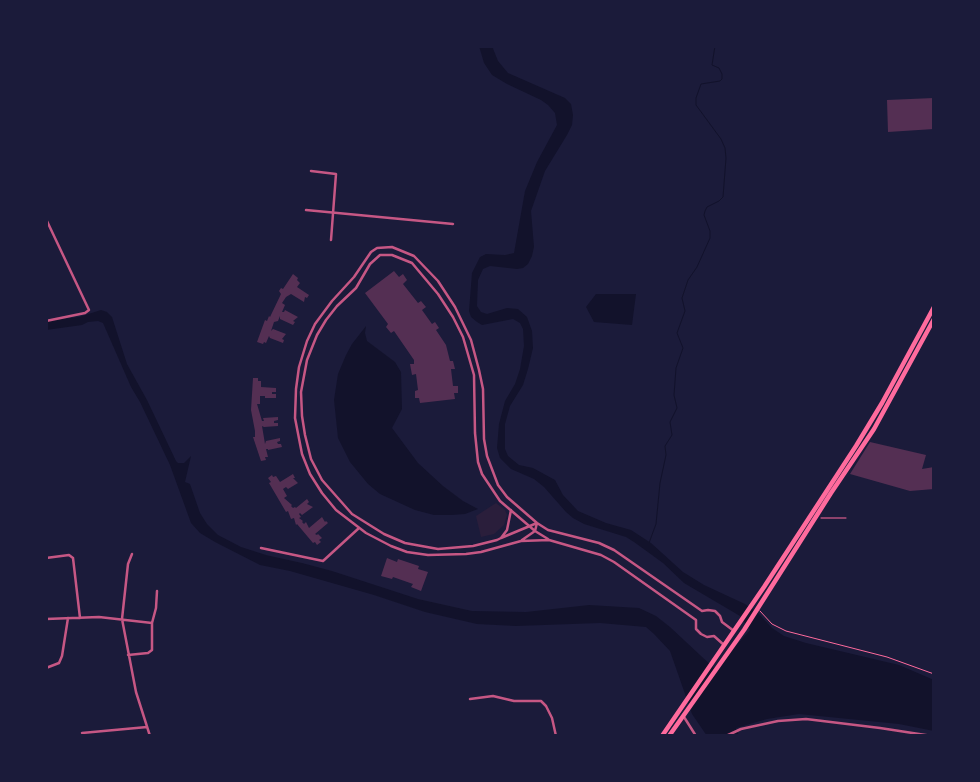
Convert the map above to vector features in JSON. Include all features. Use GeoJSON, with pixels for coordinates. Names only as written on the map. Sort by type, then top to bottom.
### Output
{"type":"FeatureCollection","features":[{"type":"Feature","properties":{"kind":"main road"},"geometry":{"type":"LineString","coordinates":[[669,736],[687,702],[764,588],[882,403],[934,308]]}},
{"type":"Feature","properties":{"kind":"main road"},"geometry":{"type":"LineString","coordinates":[[662,736],[719,665],[744,630],[887,406],[934,319]]}},
{"type":"Feature","properties":{"kind":"main road"},"geometry":{"type":"LineString","coordinates":[[882,403],[887,406]]}},
{"type":"Feature","properties":{"kind":"street"},"geometry":{"type":"LineString","coordinates":[[311,171],[336,174],[331,240]]}},
{"type":"Feature","properties":{"kind":"street"},"geometry":{"type":"LineString","coordinates":[[306,210],[453,224]]}},
{"type":"Feature","properties":{"kind":"street"},"geometry":{"type":"LineString","coordinates":[[46,219],[89,310],[85,314],[46,320]]}},
{"type":"Feature","properties":{"kind":"street"},"geometry":{"type":"LineString","coordinates":[[724,645],[714,636],[707,637],[701,634],[696,629],[696,620],[614,562],[601,555],[549,540],[521,541],[481,552],[428,555],[407,552],[391,546],[358,528],[336,510],[310,474],[302,454],[297,437],[294,401],[299,367],[307,341],[315,324],[349,283],[371,252],[384,247],[395,248],[414,256],[438,281],[455,306],[471,340],[483,389],[484,439],[491,471],[507,497],[536,523],[548,530],[599,543],[614,550],[702,611],[715,611],[720,616],[722,622],[734,631]]}},
{"type":"Feature","properties":{"kind":"street"},"geometry":{"type":"LineString","coordinates":[[392,255],[395,248]]}},
{"type":"Feature","properties":{"kind":"street"},"geometry":{"type":"LineString","coordinates":[[536,523],[529,525],[517,533],[485,544],[438,549],[406,543],[384,534],[352,514],[322,480],[311,459],[305,436],[301,392],[307,360],[317,335],[337,306],[356,288],[375,258],[380,255],[392,255],[412,263],[433,287],[453,317],[463,337],[474,375],[475,433],[478,462],[482,474],[500,501],[511,510],[529,525],[535,530],[549,540]]}},
{"type":"Feature","properties":{"kind":"street"},"geometry":{"type":"LineString","coordinates":[[433,287],[438,281]]}},
{"type":"Feature","properties":{"kind":"street"},"geometry":{"type":"LineString","coordinates":[[349,283],[356,288]]}},
{"type":"Feature","properties":{"kind":"street"},"geometry":{"type":"LineString","coordinates":[[475,391],[483,389]]}},
{"type":"Feature","properties":{"kind":"street"},"geometry":{"type":"LineString","coordinates":[[501,538],[507,530],[511,510]]}},
{"type":"Feature","properties":{"kind":"street"},"geometry":{"type":"LineString","coordinates":[[521,541],[535,530],[536,523]]}},
{"type":"Feature","properties":{"kind":"street"},"geometry":{"type":"LineString","coordinates":[[261,548],[324,561],[358,528]]}},
{"type":"Feature","properties":{"kind":"street"},"geometry":{"type":"LineString","coordinates":[[132,554],[128,564],[122,619],[136,692],[150,736]]}},
{"type":"Feature","properties":{"kind":"street"},"geometry":{"type":"LineString","coordinates":[[46,558],[69,555],[73,558],[80,618]]}},
{"type":"Feature","properties":{"kind":"street"},"geometry":{"type":"LineString","coordinates":[[128,655],[148,653],[152,650],[152,623],[156,608],[156,590]]}},
{"type":"Feature","properties":{"kind":"street"},"geometry":{"type":"LineString","coordinates":[[46,618],[122,619],[152,623]]}},
{"type":"Feature","properties":{"kind":"street"},"geometry":{"type":"LineString","coordinates":[[46,668],[59,663],[64,648],[68,618]]}},
{"type":"Feature","properties":{"kind":"street"},"geometry":{"type":"LineString","coordinates":[[470,699],[493,696],[514,701],[541,701],[552,718],[556,736]]}},
{"type":"Feature","properties":{"kind":"street"},"geometry":{"type":"LineString","coordinates":[[681,714],[696,736]]}},
{"type":"Feature","properties":{"kind":"street"},"geometry":{"type":"LineString","coordinates":[[726,736],[741,729],[778,721],[806,719],[932,736]]}},
{"type":"Feature","properties":{"kind":"street"},"geometry":{"type":"LineString","coordinates":[[82,733],[147,727]]}},
{"type":"Feature","properties":{"kind":"street"},"geometry":{"type":"LineString","coordinates":[[109,731],[109,736]]}},
{"type":"Feature","properties":{"kind":"path"},"geometry":{"type":"LineString","coordinates":[[819,518],[846,518]]}},
{"type":"Feature","properties":{"kind":"path"},"geometry":{"type":"LineString","coordinates":[[760,610],[772,624],[786,631],[887,657],[934,674]]}},
{"type":"Feature","properties":{"kind":"shaded area"},"geometry":{"type":"Polygon","coordinates":[[[479,46],[492,46],[498,61],[508,73],[565,98],[571,104],[573,115],[572,125],[567,135],[545,171],[531,211],[534,247],[528,264],[523,268],[517,269],[490,266],[483,269],[478,280],[477,306],[481,312],[487,314],[507,308],[518,309],[527,317],[532,331],[533,348],[528,369],[523,385],[510,406],[505,424],[505,449],[508,456],[519,465],[533,468],[555,480],[563,495],[578,511],[606,523],[631,530],[651,543],[683,572],[704,585],[745,604],[784,636],[899,665],[934,680],[934,731],[899,724],[799,714],[767,719],[736,728],[739,736],[722,736],[720,734],[707,736],[692,714],[670,651],[646,627],[600,623],[516,626],[477,624],[425,612],[290,571],[260,565],[200,533],[191,523],[170,465],[131,387],[103,323],[98,321],[88,322],[82,325],[46,330],[46,321],[79,317],[101,310],[107,312],[112,317],[127,364],[147,400],[176,461],[184,463],[191,456],[185,482],[190,484],[200,513],[207,524],[218,535],[241,547],[332,571],[418,599],[472,611],[526,612],[589,605],[639,608],[656,616],[670,627],[715,669],[750,630],[740,616],[684,583],[663,563],[626,537],[584,524],[573,518],[544,487],[534,479],[511,469],[500,458],[497,448],[499,424],[505,401],[515,384],[520,369],[524,346],[523,329],[520,323],[513,319],[482,325],[471,317],[469,311],[472,273],[480,257],[486,254],[505,255],[514,253],[525,191],[537,162],[557,125],[555,113],[548,105],[492,75],[484,63],[479,46]]]}},
{"type":"Feature","properties":{"kind":"shaded area"},"geometry":{"type":"Polygon","coordinates":[[[596,294],[636,294],[632,325],[594,322],[586,307],[596,294]]]}},
{"type":"Feature","properties":{"kind":"shaded area"},"geometry":{"type":"Polygon","coordinates":[[[366,326],[367,341],[395,362],[401,372],[402,409],[392,428],[418,463],[443,486],[463,501],[478,509],[465,514],[451,515],[434,515],[415,510],[380,494],[368,484],[350,462],[338,438],[334,400],[338,374],[346,355],[366,326]]]}},
{"type":"Feature","properties":{"kind":"shaded area"},"geometry":{"type":"Polygon","coordinates":[[[496,503],[505,510],[507,515],[504,525],[494,534],[481,537],[476,516],[496,503]]]}},
{"type":"Feature","properties":{"kind":"building"},"geometry":{"type":"Polygon","coordinates":[[[934,98],[934,129],[888,132],[887,100],[934,98]]]}},
{"type":"Feature","properties":{"kind":"building"},"geometry":{"type":"Polygon","coordinates":[[[394,271],[399,277],[403,274],[407,280],[403,284],[418,303],[421,301],[426,307],[422,310],[432,324],[435,322],[439,328],[436,330],[446,345],[450,361],[453,361],[455,369],[451,369],[453,386],[458,386],[458,393],[454,393],[455,399],[420,403],[419,398],[415,398],[415,391],[418,390],[416,374],[412,375],[410,364],[414,364],[414,360],[394,331],[391,333],[386,327],[388,324],[365,293],[394,271]]]}},
{"type":"Feature","properties":{"kind":"building"},"geometry":{"type":"Polygon","coordinates":[[[293,274],[300,283],[297,287],[309,295],[307,298],[305,297],[304,302],[291,294],[286,297],[282,303],[285,305],[282,312],[285,310],[298,317],[293,321],[295,322],[293,325],[280,319],[280,316],[278,321],[274,322],[271,331],[273,329],[286,334],[282,339],[284,340],[283,343],[269,336],[266,343],[257,342],[265,320],[267,321],[270,317],[281,294],[279,291],[281,288],[283,289],[293,274]]]}},
{"type":"Feature","properties":{"kind":"building"},"geometry":{"type":"Polygon","coordinates":[[[253,378],[258,378],[258,381],[261,381],[261,387],[276,388],[276,392],[272,392],[272,394],[276,394],[276,398],[260,396],[260,404],[257,404],[262,421],[264,421],[263,418],[278,417],[278,420],[274,421],[274,423],[278,423],[278,426],[262,426],[265,444],[266,441],[280,438],[280,441],[277,442],[282,447],[266,449],[268,457],[265,457],[266,460],[261,461],[253,437],[255,437],[255,431],[251,410],[253,378]]]}},
{"type":"Feature","properties":{"kind":"building"},"geometry":{"type":"Polygon","coordinates":[[[870,442],[926,455],[922,469],[934,467],[934,489],[910,491],[850,474],[870,442]]]}},
{"type":"Feature","properties":{"kind":"building"},"geometry":{"type":"Polygon","coordinates":[[[293,474],[295,478],[293,478],[298,483],[288,489],[286,487],[283,489],[287,496],[284,498],[293,508],[296,508],[307,499],[309,502],[307,504],[313,507],[302,515],[300,513],[301,517],[299,518],[304,524],[306,522],[309,528],[322,517],[328,523],[315,534],[322,538],[319,540],[321,542],[317,545],[296,525],[294,518],[291,519],[288,511],[286,512],[269,483],[271,482],[268,478],[272,475],[273,477],[276,476],[280,482],[293,474]]]}},
{"type":"Feature","properties":{"kind":"building"},"geometry":{"type":"Polygon","coordinates":[[[387,558],[397,562],[398,559],[419,566],[418,569],[428,572],[421,591],[411,587],[413,584],[393,577],[392,579],[381,576],[387,558]]]}},
{"type":"Feature","properties":{"kind":"waterway"},"geometry":{"type":"LineString","coordinates":[[649,543],[656,524],[660,483],[666,455],[665,446],[672,435],[670,422],[677,408],[674,395],[676,368],[683,348],[677,333],[685,311],[682,298],[688,280],[697,267],[710,238],[710,231],[704,215],[705,211],[707,207],[723,197],[725,148],[721,139],[696,105],[696,98],[701,84],[722,79],[719,68],[712,65],[715,46]]}}]}
